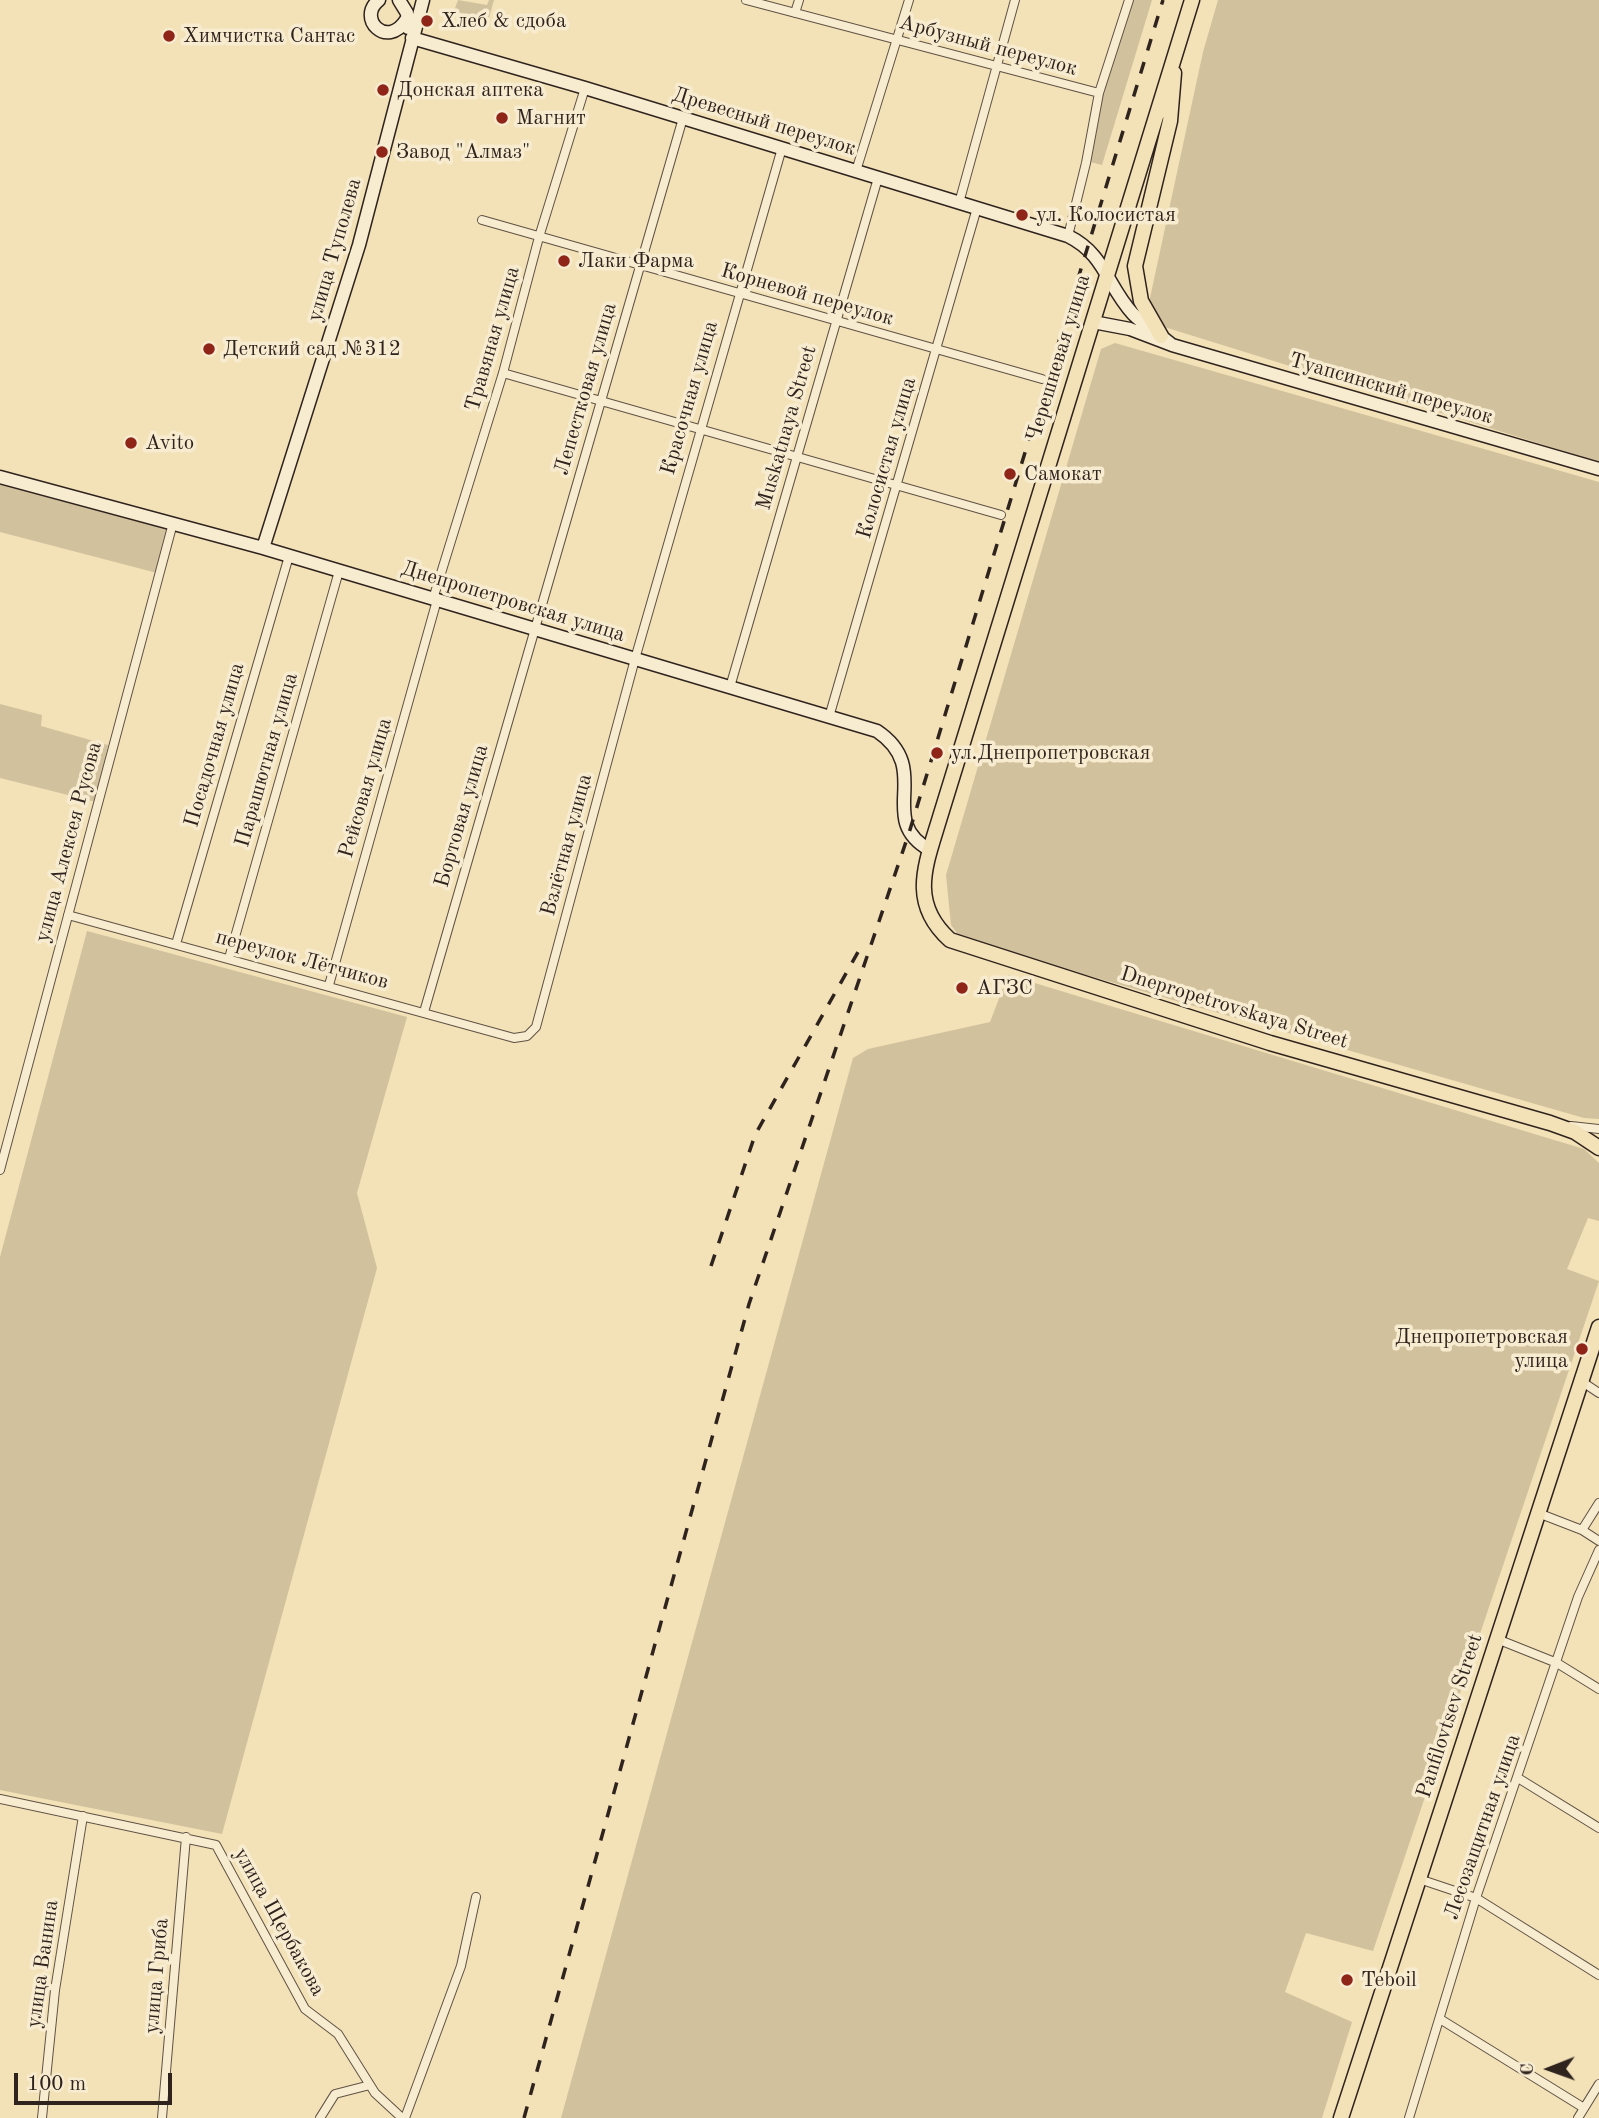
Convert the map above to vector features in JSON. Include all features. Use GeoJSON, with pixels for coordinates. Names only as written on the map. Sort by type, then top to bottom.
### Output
{"type":"FeatureCollection","features":[{"type":"Feature","properties":{"kind":"main road","name":"Черешневая улица"},"geometry":{"type":"LineString","coordinates":[[930,849],[1192,0]]}},
{"type":"Feature","properties":{"kind":"main road"},"geometry":{"type":"LineString","coordinates":[[1166,340],[1140,301],[1135,266],[1170,121],[1175,89],[1173,61]]}},
{"type":"Feature","properties":{"kind":"main road","name":"Dnepropetrovskaya Street"},"geometry":{"type":"LineString","coordinates":[[930,849],[924,873],[923,896],[935,926],[950,940],[1270,1043],[1550,1123],[1575,1132],[1599,1148]]}},
{"type":"Feature","properties":{"kind":"main road","name":"Panfilovtsev Street"},"geometry":{"type":"LineString","coordinates":[[1341,2118],[1599,1327]]}},
{"type":"Feature","properties":{"kind":"street"},"geometry":{"type":"LineString","coordinates":[[379,0],[372,7],[370,17],[382,32],[392,33],[401,28],[406,20],[407,13],[399,0]]}},
{"type":"Feature","properties":{"kind":"street","name":"улица Туполева"},"geometry":{"type":"LineString","coordinates":[[263,548],[359,245],[423,0]]}},
{"type":"Feature","properties":{"kind":"street","name":"Арбузный переулок"},"geometry":{"type":"LineString","coordinates":[[746,0],[1099,93]]}},
{"type":"Feature","properties":{"kind":"street"},"geometry":{"type":"LineString","coordinates":[[796,13],[799,0]]}},
{"type":"Feature","properties":{"kind":"street"},"geometry":{"type":"LineString","coordinates":[[856,171],[909,0]]}},
{"type":"Feature","properties":{"kind":"street"},"geometry":{"type":"LineString","coordinates":[[958,203],[1015,0]]}},
{"type":"Feature","properties":{"kind":"street"},"geometry":{"type":"LineString","coordinates":[[1068,236],[1099,93],[1129,0]]}},
{"type":"Feature","properties":{"kind":"street"},"geometry":{"type":"LineString","coordinates":[[406,20],[412,38]]}},
{"type":"Feature","properties":{"kind":"street","name":"Древесный переулок"},"geometry":{"type":"LineString","coordinates":[[412,38],[585,88],[1068,236],[1092,251],[1106,275]]}},
{"type":"Feature","properties":{"kind":"street","name":"Травяная улица"},"geometry":{"type":"LineString","coordinates":[[435,599],[503,373],[539,237],[585,88]]}},
{"type":"Feature","properties":{"kind":"street","name":"Лепестковая улица"},"geometry":{"type":"LineString","coordinates":[[534,629],[683,118]]}},
{"type":"Feature","properties":{"kind":"street","name":"Красочная улица"},"geometry":{"type":"LineString","coordinates":[[635,659],[782,148]]}},
{"type":"Feature","properties":{"kind":"street","name":"Muskatnaya Street"},"geometry":{"type":"LineString","coordinates":[[730,687],[878,178]]}},
{"type":"Feature","properties":{"kind":"street","name":"Колосистая улица"},"geometry":{"type":"LineString","coordinates":[[829,717],[976,208]]}},
{"type":"Feature","properties":{"kind":"street","name":"Корневой переулок"},"geometry":{"type":"LineString","coordinates":[[482,220],[1042,379]]}},
{"type":"Feature","properties":{"kind":"street","name":"Туапсинский переулок"},"geometry":{"type":"LineString","coordinates":[[1106,275],[1132,313],[1166,340]]}},
{"type":"Feature","properties":{"kind":"street","name":"Туапсинский переулок"},"geometry":{"type":"LineString","coordinates":[[1093,321],[1130,329],[1599,469]]}},
{"type":"Feature","properties":{"kind":"street"},"geometry":{"type":"LineString","coordinates":[[503,373],[1001,515]]}},
{"type":"Feature","properties":{"kind":"street","name":"Днепропетровская улица"},"geometry":{"type":"LineString","coordinates":[[0,477],[263,548],[877,731],[893,741],[902,758],[906,777],[904,819],[909,833],[930,849]]}},
{"type":"Feature","properties":{"kind":"street","name":"улица Алексея Русова"},"geometry":{"type":"LineString","coordinates":[[0,1170],[173,523]]}},
{"type":"Feature","properties":{"kind":"street","name":"Посадочная улица"},"geometry":{"type":"LineString","coordinates":[[176,944],[289,556]]}},
{"type":"Feature","properties":{"kind":"street","name":"Парашютная улица"},"geometry":{"type":"LineString","coordinates":[[229,958],[339,571]]}},
{"type":"Feature","properties":{"kind":"street","name":"Рейсовая улица"},"geometry":{"type":"LineString","coordinates":[[329,985],[435,599]]}},
{"type":"Feature","properties":{"kind":"street","name":"Бортовая улица"},"geometry":{"type":"LineString","coordinates":[[424,1012],[534,629]]}},
{"type":"Feature","properties":{"kind":"street","name":"Взлётная улица"},"geometry":{"type":"LineString","coordinates":[[527,1036],[536,1027],[635,659]]}},
{"type":"Feature","properties":{"kind":"street","name":"переулок Лётчиков"},"geometry":{"type":"LineString","coordinates":[[68,915],[514,1038],[527,1036]]}},
{"type":"Feature","properties":{"kind":"street"},"geometry":{"type":"LineString","coordinates":[[1550,1123],[1599,1129]]}},
{"type":"Feature","properties":{"kind":"street"},"geometry":{"type":"LineString","coordinates":[[1581,1381],[1599,1393]]}},
{"type":"Feature","properties":{"kind":"street"},"geometry":{"type":"LineString","coordinates":[[1582,1530],[1599,1503]]}},
{"type":"Feature","properties":{"kind":"street"},"geometry":{"type":"LineString","coordinates":[[1538,1513],[1582,1530],[1599,1541]]}},
{"type":"Feature","properties":{"kind":"street","name":"Лесозащитная улица"},"geometry":{"type":"LineString","coordinates":[[1409,2118],[1476,1898],[1578,1597],[1599,1550]]}},
{"type":"Feature","properties":{"kind":"street"},"geometry":{"type":"LineString","coordinates":[[1497,1639],[1557,1663],[1599,1689]]}},
{"type":"Feature","properties":{"kind":"street"},"geometry":{"type":"LineString","coordinates":[[1518,1778],[1599,1828]]}},
{"type":"Feature","properties":{"kind":"street","name":"улица Щербакова"},"geometry":{"type":"LineString","coordinates":[[0,1799],[216,1845],[305,2009],[338,2034],[370,2085],[403,2118]]}},
{"type":"Feature","properties":{"kind":"street","name":"улица Ванина"},"geometry":{"type":"LineString","coordinates":[[42,2118],[55,1990],[83,1816]]}},
{"type":"Feature","properties":{"kind":"street","name":"улица Гриба"},"geometry":{"type":"LineString","coordinates":[[162,2118],[186,1837]]}},
{"type":"Feature","properties":{"kind":"street"},"geometry":{"type":"LineString","coordinates":[[1419,1880],[1476,1898],[1599,1975]]}},
{"type":"Feature","properties":{"kind":"street"},"geometry":{"type":"LineString","coordinates":[[403,2118],[461,1966],[476,1897]]}},
{"type":"Feature","properties":{"kind":"street"},"geometry":{"type":"LineString","coordinates":[[1440,2019],[1584,2108]]}},
{"type":"Feature","properties":{"kind":"street"},"geometry":{"type":"LineString","coordinates":[[1578,2118],[1599,2084]]}},
{"type":"Feature","properties":{"kind":"street"},"geometry":{"type":"LineString","coordinates":[[320,2118],[335,2094],[370,2085]]}},
{"type":"Feature","properties":{"kind":"shaded area"},"geometry":{"type":"Polygon","coordinates":[[[458,0],[487,5],[489,0],[494,0],[488,21],[454,11],[458,0]]]}},
{"type":"Feature","properties":{"kind":"shaded area"},"geometry":{"type":"Polygon","coordinates":[[[1128,0],[1152,0],[1102,165],[1082,160],[1128,0]]]}},
{"type":"Feature","properties":{"kind":"shaded area"},"geometry":{"type":"Polygon","coordinates":[[[1218,0],[1599,0],[1599,462],[1145,321],[1203,52],[1218,0]]]}},
{"type":"Feature","properties":{"kind":"shaded area"},"geometry":{"type":"Polygon","coordinates":[[[1115,343],[1599,482],[1599,1119],[1584,1118],[961,939],[951,925],[946,875],[1101,349],[1115,343]]]}},
{"type":"Feature","properties":{"kind":"shaded area"},"geometry":{"type":"Polygon","coordinates":[[[0,484],[169,530],[157,573],[0,532],[0,484]]]}},
{"type":"Feature","properties":{"kind":"shaded area"},"geometry":{"type":"Polygon","coordinates":[[[0,704],[42,715],[41,726],[108,745],[96,802],[0,778],[0,704]]]}},
{"type":"Feature","properties":{"kind":"shaded area"},"geometry":{"type":"Polygon","coordinates":[[[87,931],[407,1017],[357,1193],[377,1268],[222,1834],[0,1790],[0,1257],[87,931]]]}},
{"type":"Feature","properties":{"kind":"shaded area"},"geometry":{"type":"Polygon","coordinates":[[[1008,975],[1584,1149],[1599,1163],[1599,1221],[1588,1218],[1567,1269],[1599,1281],[1373,1951],[1306,1933],[1285,1992],[1352,2022],[1322,2118],[561,2118],[853,1058],[868,1049],[990,1022],[1008,975]]]}},
{"type":"Feature","properties":{"kind":"railway"},"geometry":{"type":"LineString","coordinates":[[524,2118],[749,1304],[909,833],[1163,0]]}},
{"type":"Feature","properties":{"kind":"railway"},"geometry":{"type":"LineString","coordinates":[[711,1266],[755,1135],[862,945]]}},
{"type":"Feature","properties":{"kind":"place","name":"Хлеб & сдоба"},"geometry":{"type":"Point","coordinates":[427,21]}},
{"type":"Feature","properties":{"kind":"place","name":"Химчистка Сантас"},"geometry":{"type":"Point","coordinates":[169,36]}},
{"type":"Feature","properties":{"kind":"place","name":"Донская аптека"},"geometry":{"type":"Point","coordinates":[383,90]}},
{"type":"Feature","properties":{"kind":"place","name":"Магнит"},"geometry":{"type":"Point","coordinates":[502,118]}},
{"type":"Feature","properties":{"kind":"place","name":"Завод \"Алмаз\""},"geometry":{"type":"Point","coordinates":[382,152]}},
{"type":"Feature","properties":{"kind":"place","name":"ул. Колосистая"},"geometry":{"type":"Point","coordinates":[1022,215]}},
{"type":"Feature","properties":{"kind":"place","name":"Лаки Фарма"},"geometry":{"type":"Point","coordinates":[564,261]}},
{"type":"Feature","properties":{"kind":"place","name":"Детский сад №312"},"geometry":{"type":"Point","coordinates":[209,349]}},
{"type":"Feature","properties":{"kind":"place","name":"Avito"},"geometry":{"type":"Point","coordinates":[131,443]}},
{"type":"Feature","properties":{"kind":"place","name":"Самокат"},"geometry":{"type":"Point","coordinates":[1010,474]}},
{"type":"Feature","properties":{"kind":"place","name":"ул.Днепропетровская"},"geometry":{"type":"Point","coordinates":[937,753]}},
{"type":"Feature","properties":{"kind":"place","name":"АГЗС"},"geometry":{"type":"Point","coordinates":[962,988]}},
{"type":"Feature","properties":{"kind":"place","name":"Днепропетровская улица"},"geometry":{"type":"Point","coordinates":[1582,1349]}},
{"type":"Feature","properties":{"kind":"place","name":"Teboil"},"geometry":{"type":"Point","coordinates":[1347,1980]}}]}
